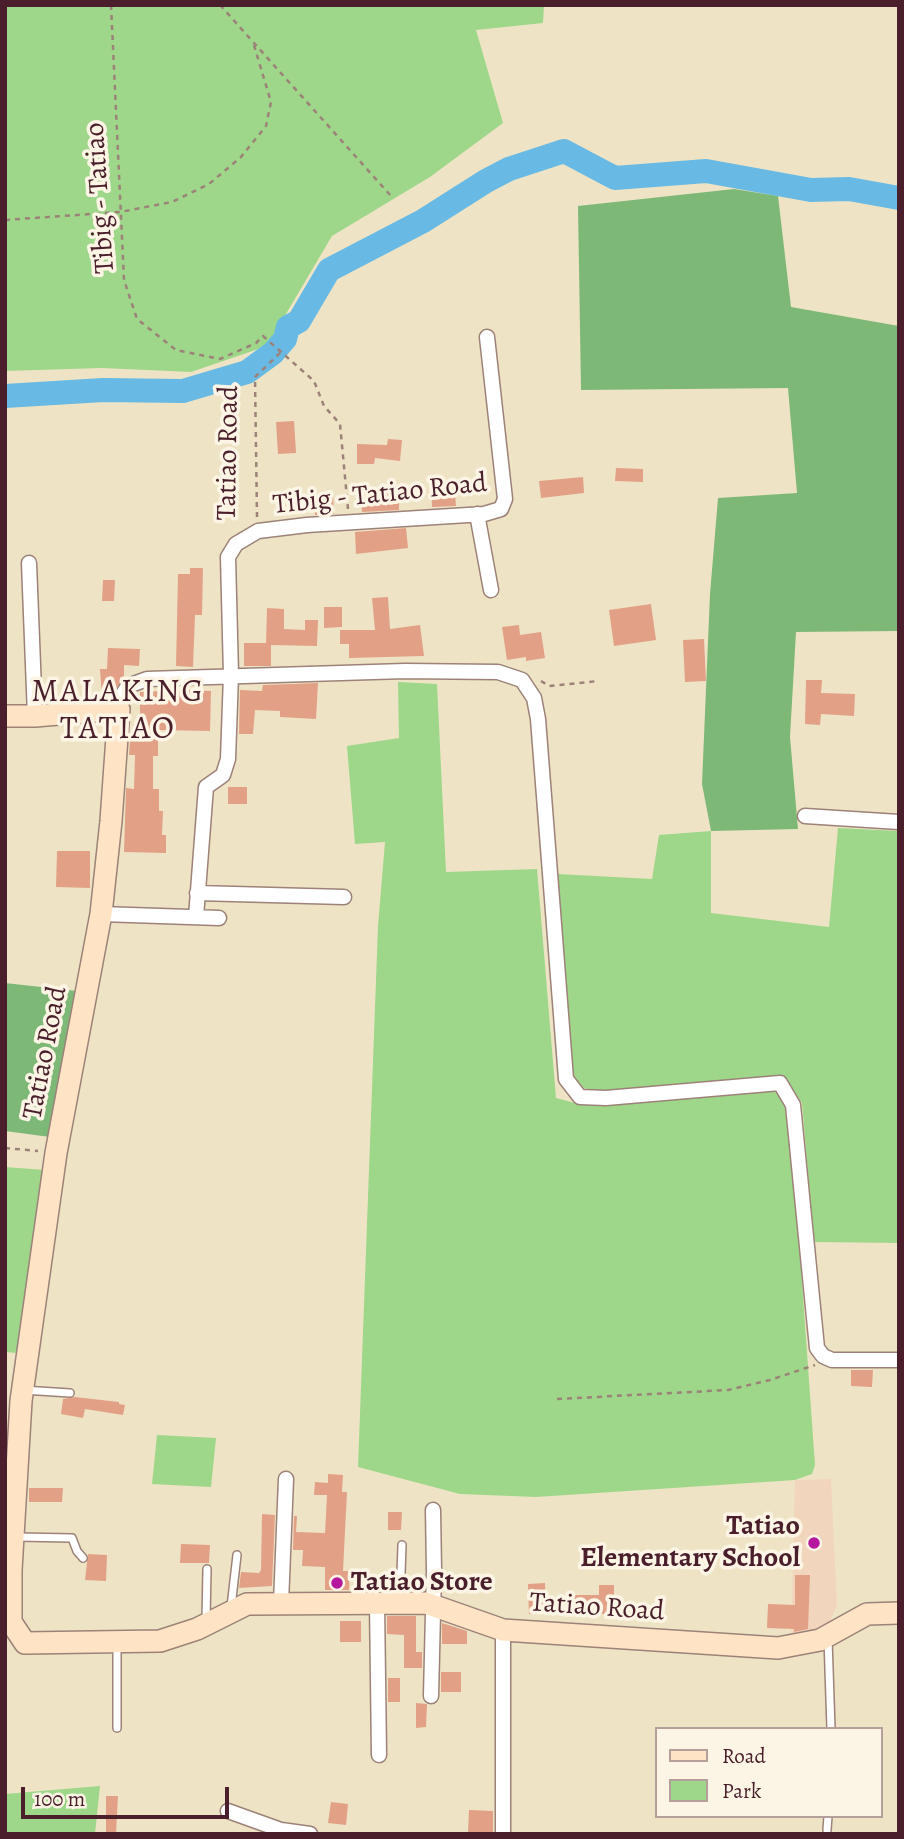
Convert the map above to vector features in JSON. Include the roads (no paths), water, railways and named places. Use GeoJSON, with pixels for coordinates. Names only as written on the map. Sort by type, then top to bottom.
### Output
{"type":"FeatureCollection","features":[{"type":"Feature","properties":{"kind":"street","name":"Tibig - Tatiao Road"},"geometry":{"type":"LineString","coordinates":[[258,531],[477,514],[501,509],[505,499],[487,337]]}},
{"type":"Feature","properties":{"kind":"street"},"geometry":{"type":"LineString","coordinates":[[477,514],[491,590]]}},
{"type":"Feature","properties":{"kind":"street","name":"Tatiao Road"},"geometry":{"type":"LineString","coordinates":[[231,675],[228,557],[236,544],[258,531]]}},
{"type":"Feature","properties":{"kind":"street"},"geometry":{"type":"LineString","coordinates":[[29,563],[35,716]]}},
{"type":"Feature","properties":{"kind":"street"},"geometry":{"type":"LineString","coordinates":[[5,716],[119,709],[121,697],[128,686],[147,679],[405,671],[498,673],[522,680],[534,698],[538,719],[566,1079],[580,1097],[606,1098],[779,1083],[793,1105],[817,1348],[823,1356],[832,1360],[899,1360]]}},
{"type":"Feature","properties":{"kind":"street"},"geometry":{"type":"LineString","coordinates":[[196,917],[206,787],[223,775],[228,759],[231,675]]}},
{"type":"Feature","properties":{"kind":"street","name":"Tatiao Road"},"geometry":{"type":"LineString","coordinates":[[119,709],[101,914],[55,1153],[23,1390],[13,1537],[11,1622],[25,1643],[160,1641],[206,1624],[247,1604],[433,1604],[503,1630],[778,1648],[820,1640],[867,1614],[899,1613]]}},
{"type":"Feature","properties":{"kind":"street"},"geometry":{"type":"LineString","coordinates":[[805,816],[899,822]]}},
{"type":"Feature","properties":{"kind":"street"},"geometry":{"type":"LineString","coordinates":[[197,893],[344,897]]}},
{"type":"Feature","properties":{"kind":"street"},"geometry":{"type":"LineString","coordinates":[[101,914],[219,918]]}},
{"type":"Feature","properties":{"kind":"street"},"geometry":{"type":"LineString","coordinates":[[281,1603],[286,1479]]}},
{"type":"Feature","properties":{"kind":"street"},"geometry":{"type":"LineString","coordinates":[[431,1696],[433,1510]]}},
{"type":"Feature","properties":{"kind":"street"},"geometry":{"type":"LineString","coordinates":[[377,1603],[379,1755]]}},
{"type":"Feature","properties":{"kind":"street"},"geometry":{"type":"LineString","coordinates":[[503,1630],[503,1834]]}},
{"type":"Feature","properties":{"kind":"street"},"geometry":{"type":"LineString","coordinates":[[228,1811],[281,1830],[310,1834]]}},
{"type":"Feature","properties":{"kind":"lane"},"geometry":{"type":"LineString","coordinates":[[23,1390],[70,1392]]}},
{"type":"Feature","properties":{"kind":"lane"},"geometry":{"type":"LineString","coordinates":[[13,1537],[72,1538],[83,1558]]}},
{"type":"Feature","properties":{"kind":"lane"},"geometry":{"type":"LineString","coordinates":[[400,1603],[402,1545]]}},
{"type":"Feature","properties":{"kind":"lane"},"geometry":{"type":"LineString","coordinates":[[231,1611],[237,1555]]}},
{"type":"Feature","properties":{"kind":"lane"},"geometry":{"type":"LineString","coordinates":[[206,1624],[207,1569]]}},
{"type":"Feature","properties":{"kind":"lane"},"geometry":{"type":"LineString","coordinates":[[828,1635],[831,1727]]}},
{"type":"Feature","properties":{"kind":"lane"},"geometry":{"type":"LineString","coordinates":[[117,1641],[117,1728]]}},
{"type":"Feature","properties":{"kind":"lane"},"geometry":{"type":"LineString","coordinates":[[827,1830],[828,1818]]}},
{"type":"Feature","properties":{"kind":"waterway"},"geometry":{"type":"LineString","coordinates":[[5,396],[103,390],[183,391],[247,372],[273,353],[285,339],[288,327],[299,321],[329,270],[423,221],[509,169],[564,151],[615,178],[706,171],[811,190],[849,189],[899,198]]}},
{"type":"Feature","properties":{"kind":"place","name":"Tatiao Elementary School"},"geometry":{"type":"Point","coordinates":[814,1543]}},
{"type":"Feature","properties":{"kind":"place","name":"Tatiao Store"},"geometry":{"type":"Point","coordinates":[337,1583]}},
{"type":"Feature","properties":{"kind":"district","name":"MALAKING TATIAO"},"geometry":{"type":"Point","coordinates":[118,712]}}]}
